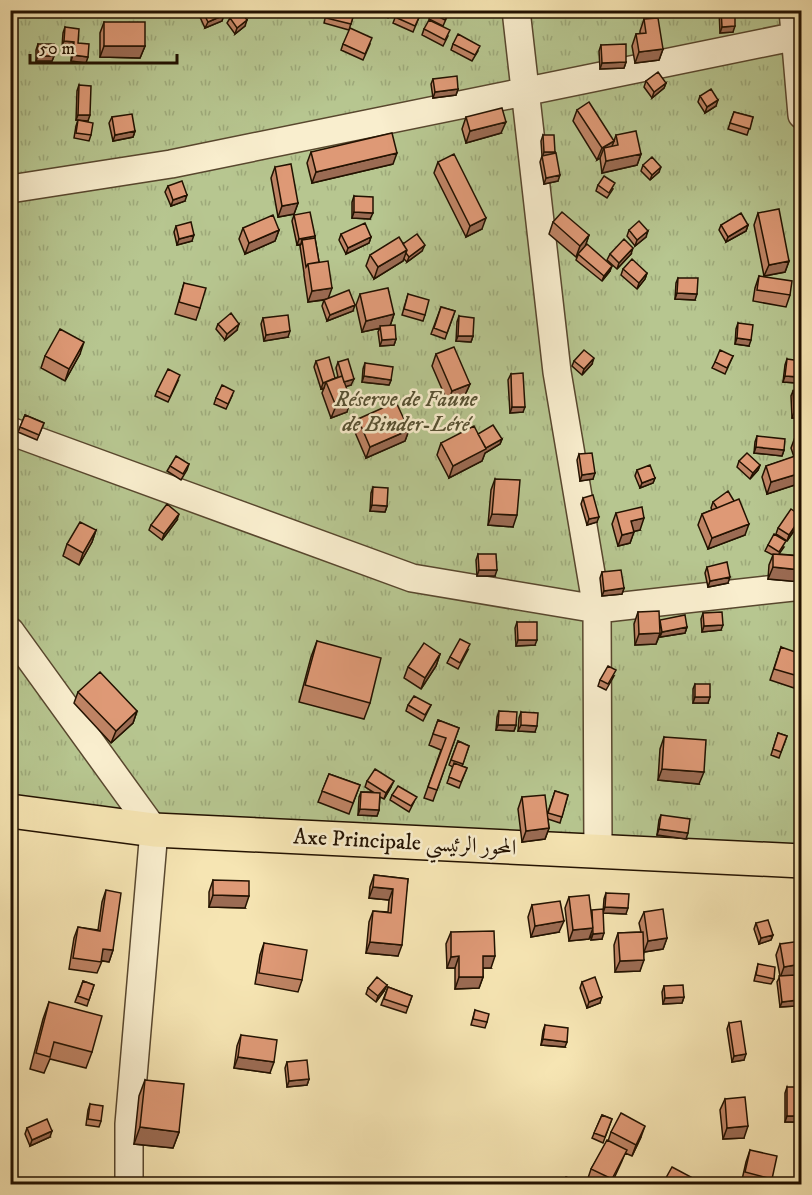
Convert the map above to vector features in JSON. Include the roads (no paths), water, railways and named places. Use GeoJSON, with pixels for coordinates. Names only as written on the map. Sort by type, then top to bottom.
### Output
{"type":"FeatureCollection","features":[{"type":"Feature","properties":{"kind":"main road","name":"Axe Principale المحور الرئيسي"},"geometry":{"type":"LineString","coordinates":[[10,811],[154,830],[801,861]]}},
{"type":"Feature","properties":{"kind":"street"},"geometry":{"type":"LineString","coordinates":[[516,10],[557,372],[597,609],[598,851]]}},
{"type":"Feature","properties":{"kind":"street"},"geometry":{"type":"LineString","coordinates":[[13,183],[171,164],[525,92],[797,27],[801,115]]}},
{"type":"Feature","properties":{"kind":"street"},"geometry":{"type":"LineString","coordinates":[[10,431],[412,578],[597,609],[801,586]]}},
{"type":"Feature","properties":{"kind":"street"},"geometry":{"type":"LineString","coordinates":[[10,631],[154,830],[129,1124],[129,1185]]}},
{"type":"Feature","properties":{"kind":"park label","name":"Réserve de Faune de Binder-Léré"},"geometry":{"type":"Point","coordinates":[406,410]}}]}
